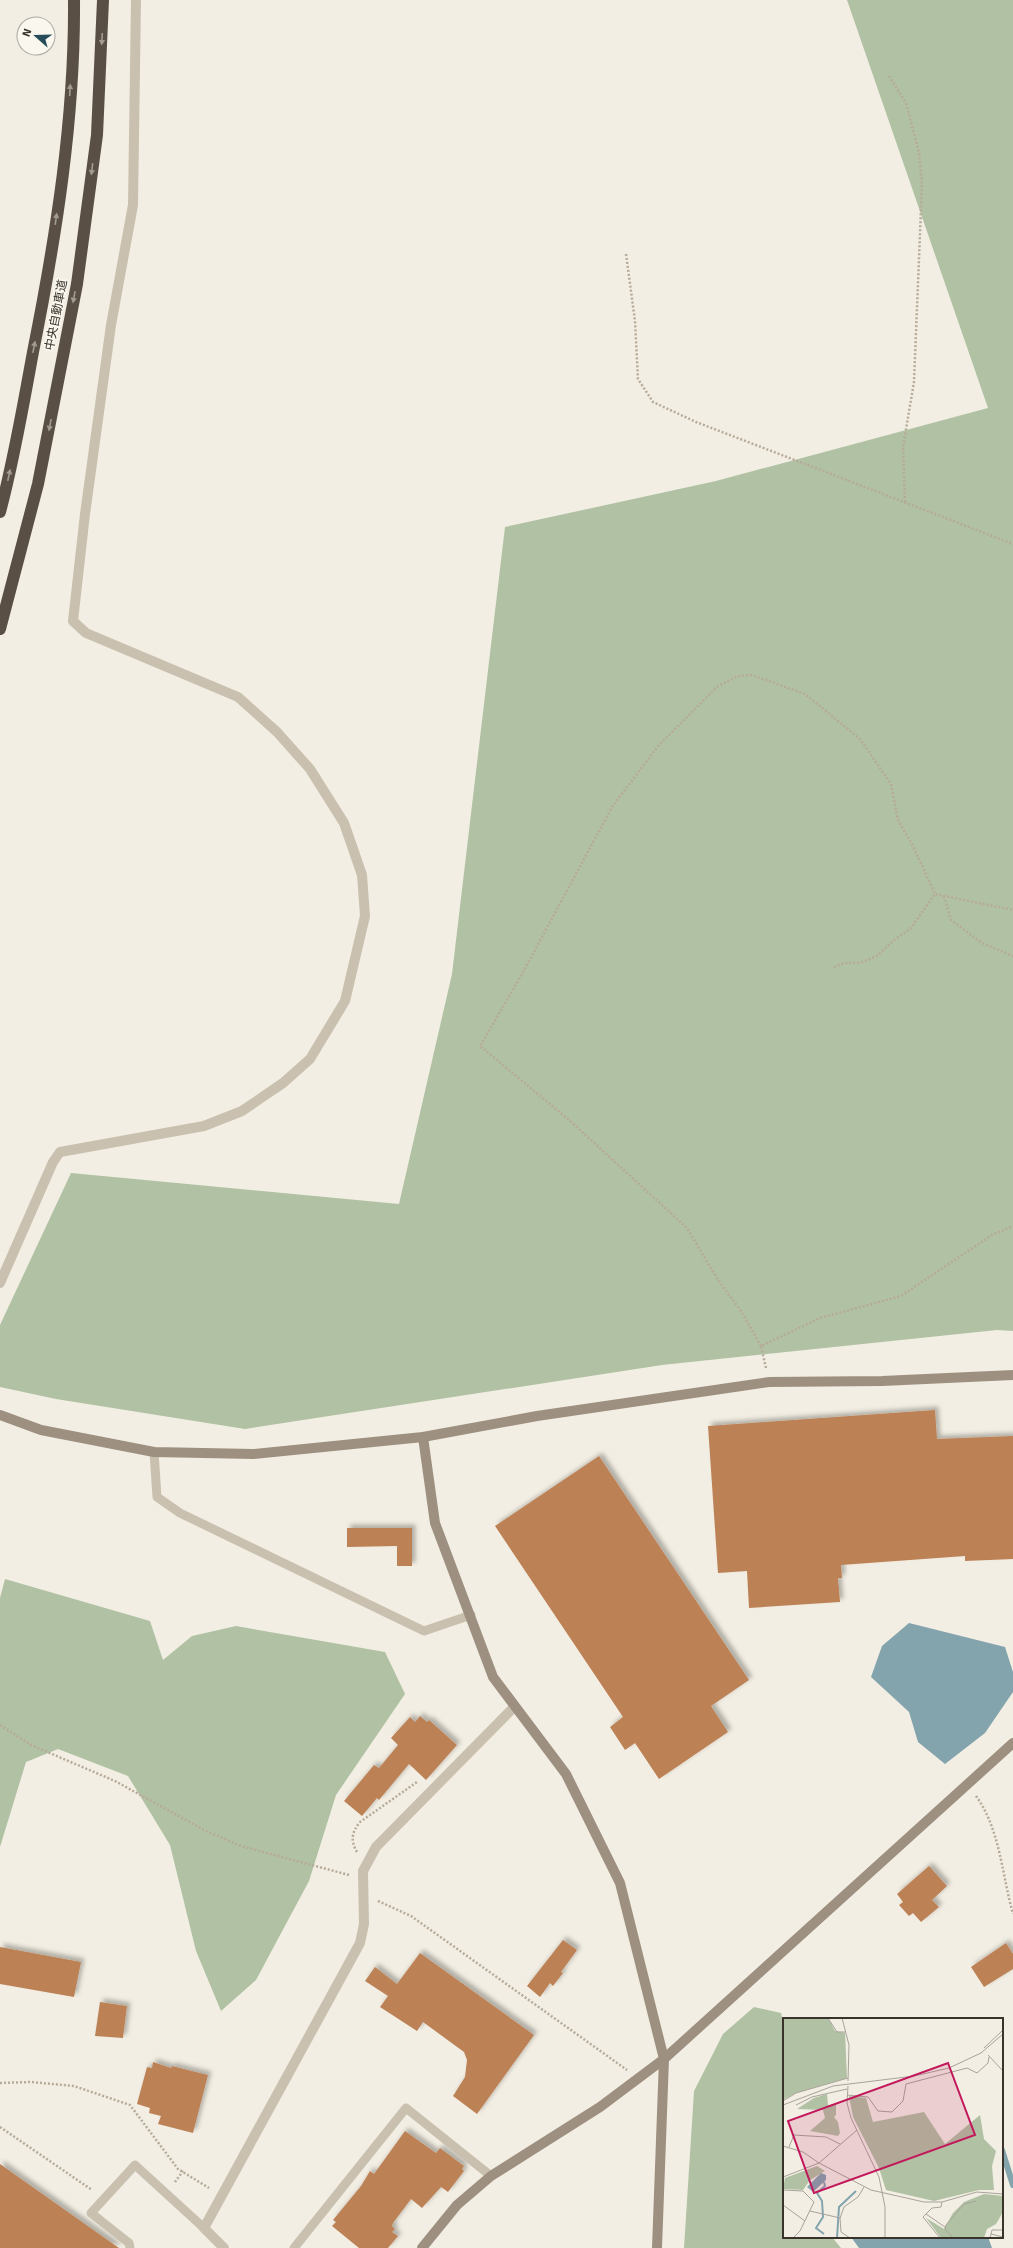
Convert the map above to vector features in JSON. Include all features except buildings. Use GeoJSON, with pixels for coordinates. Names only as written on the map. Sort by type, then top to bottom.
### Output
{"type":"FeatureCollection","features":[{"type":"Feature","properties":{"kind":"highway","name":"中央自動車道"},"geometry":{"type":"LineString","coordinates":[[0,512],[9,478],[47,281],[68,133],[74,0]]}},
{"type":"Feature","properties":{"kind":"highway","name":"中央自動車道"},"geometry":{"type":"LineString","coordinates":[[0,629],[38,484],[77,284],[97,136],[104,0]]}},
{"type":"Feature","properties":{"kind":"street"},"geometry":{"type":"LineString","coordinates":[[0,1283],[54,1162],[60,1152],[204,1126],[251,1106],[283,1083],[310,1059],[345,1001],[365,916],[362,875],[344,823],[310,769],[277,732],[238,696],[86,633],[73,621],[85,514],[111,325],[133,205],[136,0]]}},
{"type":"Feature","properties":{"kind":"street"},"geometry":{"type":"LineString","coordinates":[[0,1415],[42,1430],[154,1452],[253,1454],[423,1437],[537,1416],[769,1382],[882,1381],[1013,1375]]}},
{"type":"Feature","properties":{"kind":"street"},"geometry":{"type":"LineString","coordinates":[[423,1437],[436,1523],[493,1677],[514,1707],[566,1774],[620,1883],[664,2059],[658,2248]]}},
{"type":"Feature","properties":{"kind":"street"},"geometry":{"type":"LineString","coordinates":[[224,2248],[204,2228],[360,1943],[364,1924],[363,1871],[368,1861],[376,1847],[514,1707]]}},
{"type":"Feature","properties":{"kind":"street"},"geometry":{"type":"LineString","coordinates":[[422,2248],[457,2205],[491,2176],[600,2107],[664,2059],[1013,1743]]}},
{"type":"Feature","properties":{"kind":"lane"},"geometry":{"type":"LineString","coordinates":[[154,1452],[157,1497],[180,1513],[424,1631],[471,1615]]}},
{"type":"Feature","properties":{"kind":"lane"},"geometry":{"type":"LineString","coordinates":[[294,2248],[406,2108],[491,2176]]}},
{"type":"Feature","properties":{"kind":"lane"},"geometry":{"type":"LineString","coordinates":[[130,2248],[129,2243],[91,2213],[135,2165],[204,2228]]}},
{"type":"Feature","properties":{"kind":"path"},"geometry":{"type":"LineString","coordinates":[[889,76],[906,103],[919,153],[922,184],[914,382],[903,446],[905,503]]}},
{"type":"Feature","properties":{"kind":"path"},"geometry":{"type":"LineString","coordinates":[[626,254],[635,321],[638,379],[653,402],[696,422],[1013,544]]}},
{"type":"Feature","properties":{"kind":"path"},"geometry":{"type":"LineString","coordinates":[[769,1382],[761,1346],[741,1311],[718,1280],[687,1228],[568,1119],[480,1046],[521,976],[612,807],[664,740],[718,686],[738,676],[752,675],[805,694],[860,739],[891,784],[898,820],[912,844],[935,894]]}},
{"type":"Feature","properties":{"kind":"path"},"geometry":{"type":"LineString","coordinates":[[935,894],[1013,910]]}},
{"type":"Feature","properties":{"kind":"path"},"geometry":{"type":"LineString","coordinates":[[834,967],[844,963],[860,963],[877,956],[892,941],[911,928],[935,894]]}},
{"type":"Feature","properties":{"kind":"path"},"geometry":{"type":"LineString","coordinates":[[944,896],[951,920],[982,942],[1013,956]]}},
{"type":"Feature","properties":{"kind":"path"},"geometry":{"type":"LineString","coordinates":[[761,1346],[820,1318],[901,1296],[992,1235],[1013,1226]]}},
{"type":"Feature","properties":{"kind":"path"},"geometry":{"type":"LineString","coordinates":[[0,1725],[31,1745],[115,1781],[204,1830],[241,1846],[363,1879]]}},
{"type":"Feature","properties":{"kind":"path"},"geometry":{"type":"LineString","coordinates":[[368,1861],[356,1851],[352,1842],[353,1831],[360,1822],[417,1782]]}},
{"type":"Feature","properties":{"kind":"path"},"geometry":{"type":"LineString","coordinates":[[968,1785],[982,1803],[997,1844],[1013,1914]]}},
{"type":"Feature","properties":{"kind":"path"},"geometry":{"type":"LineString","coordinates":[[364,1894],[411,1916],[638,2078]]}},
{"type":"Feature","properties":{"kind":"path"},"geometry":{"type":"LineString","coordinates":[[0,2083],[31,2082],[74,2086],[130,2105],[178,2169],[222,2196]]}},
{"type":"Feature","properties":{"kind":"path"},"geometry":{"type":"LineString","coordinates":[[0,2128],[104,2198]]}},
{"type":"Feature","properties":{"kind":"green space"},"geometry":{"type":"Polygon","coordinates":[[[847,0],[1013,0],[1013,1331],[997,1330],[662,1365],[245,1429],[56,1399],[0,1387],[0,1325],[71,1173],[399,1204],[452,974],[505,527],[716,481],[988,408],[847,0]]]}},
{"type":"Feature","properties":{"kind":"green space"},"geometry":{"type":"Polygon","coordinates":[[[5,1579],[150,1621],[163,1660],[192,1636],[236,1626],[385,1652],[405,1694],[336,1795],[309,1881],[256,1980],[221,2011],[196,1951],[170,1845],[128,1776],[58,1749],[26,1762],[0,1847],[0,1598],[5,1579]]]}},
{"type":"Feature","properties":{"kind":"green space"},"geometry":{"type":"Polygon","coordinates":[[[754,2007],[781,2013],[783,2022],[783,2238],[833,2238],[841,2248],[684,2248],[694,2091],[723,2034],[754,2007]]]}},
{"type":"Feature","properties":{"kind":"water"},"geometry":{"type":"Polygon","coordinates":[[[909,1623],[1005,1647],[1013,1672],[1013,1692],[985,1733],[945,1764],[918,1742],[909,1712],[871,1677],[882,1646],[909,1623]]]}},
{"type":"Feature","properties":{"kind":"water"},"geometry":{"type":"Polygon","coordinates":[[[852,2238],[988,2238],[992,2248],[859,2248],[852,2238]]]}},
{"type":"Feature","properties":{"kind":"waterway"},"geometry":{"type":"LineString","coordinates":[[1003,2153],[1013,2185]]}}]}
